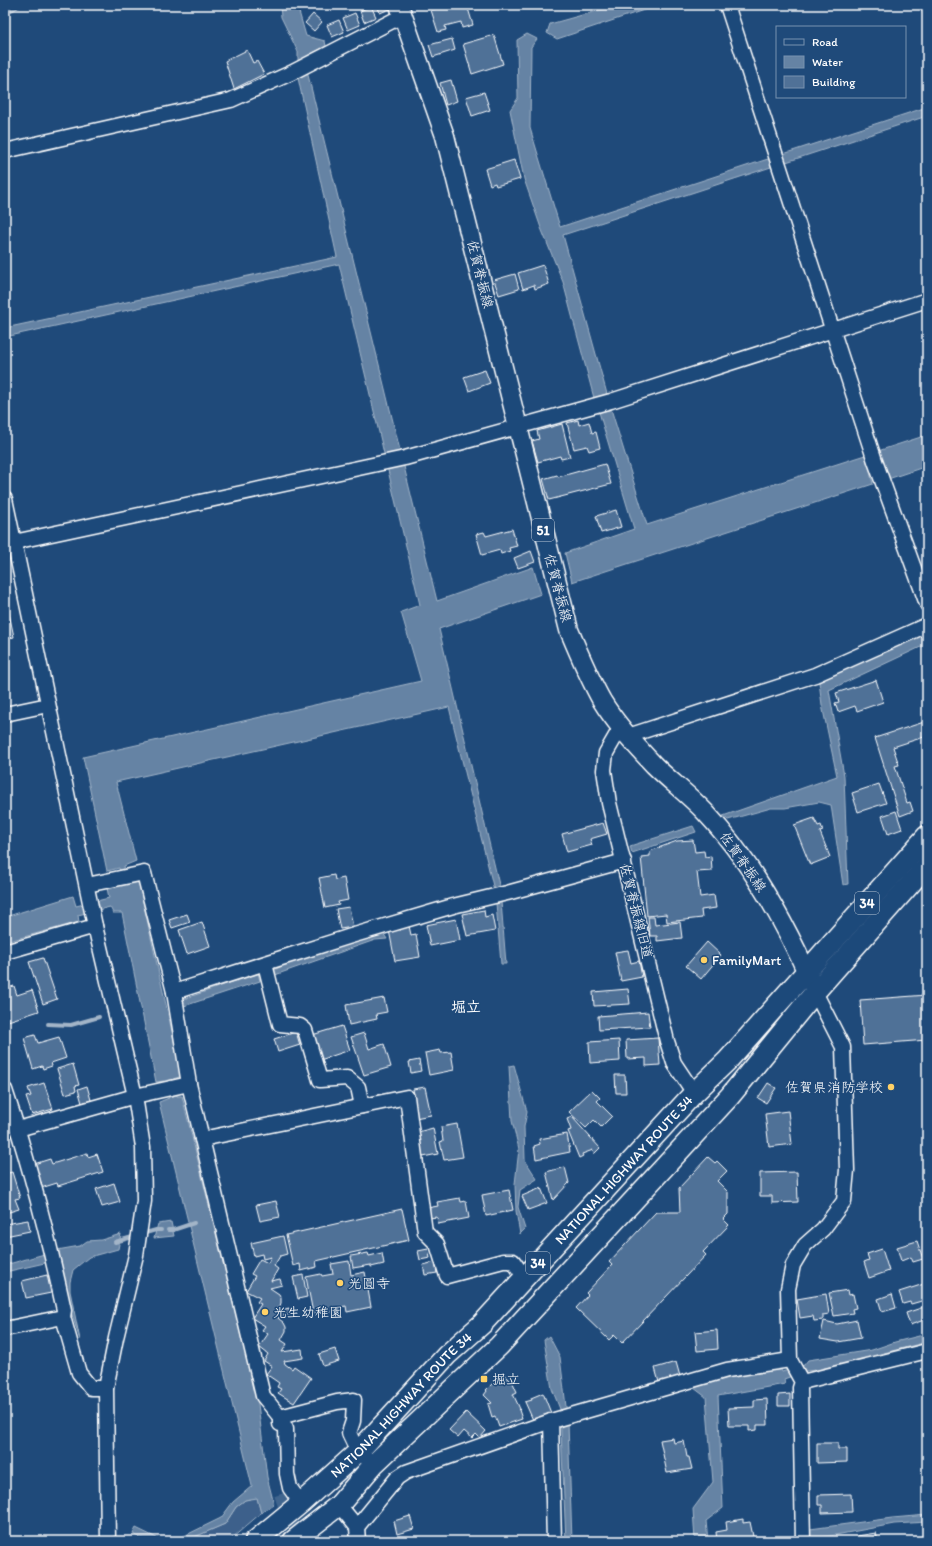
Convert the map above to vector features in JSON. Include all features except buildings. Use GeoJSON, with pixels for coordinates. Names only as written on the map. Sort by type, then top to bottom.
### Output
{"type":"FeatureCollection","features":[{"type":"Feature","properties":{"kind":"highway","name":"NATIONAL HIGHWAY ROUTE 34"},"geometry":{"type":"LineString","coordinates":[[255,1541],[301,1503],[358,1452],[447,1355],[482,1324],[694,1093],[728,1060],[927,836]]}},
{"type":"Feature","properties":{"kind":"highway","name":"NATIONAL HIGHWAY ROUTE 34"},"geometry":{"type":"LineString","coordinates":[[293,1541],[339,1505],[374,1464],[499,1346],[730,1096],[815,992],[927,865]]}},
{"type":"Feature","properties":{"kind":"main road","name":"佐賀脊振線"},"geometry":{"type":"LineString","coordinates":[[402,10],[445,136],[569,630],[600,696],[625,732],[654,765],[705,811],[736,849],[761,886],[793,944],[815,992]]}},
{"type":"Feature","properties":{"kind":"street"},"geometry":{"type":"LineString","coordinates":[[727,5],[877,467],[927,604]]}},
{"type":"Feature","properties":{"kind":"street"},"geometry":{"type":"LineString","coordinates":[[5,151],[231,100],[291,73],[402,10]]}},
{"type":"Feature","properties":{"kind":"street"},"geometry":{"type":"LineString","coordinates":[[14,542],[383,464],[595,406],[927,300]]}},
{"type":"Feature","properties":{"kind":"street"},"geometry":{"type":"LineString","coordinates":[[5,499],[86,886],[135,1096],[143,1146],[144,1201],[138,1243],[106,1388],[108,1541]]}},
{"type":"Feature","properties":{"kind":"street"},"geometry":{"type":"LineString","coordinates":[[625,732],[815,675],[927,625]]}},
{"type":"Feature","properties":{"kind":"street"},"geometry":{"type":"LineString","coordinates":[[5,714],[48,705]]}},
{"type":"Feature","properties":{"kind":"street","name":"佐賀脊振線旧道"},"geometry":{"type":"LineString","coordinates":[[625,732],[606,753],[604,770],[609,803],[669,1048],[674,1063],[694,1093]]}},
{"type":"Feature","properties":{"kind":"street"},"geometry":{"type":"LineString","coordinates":[[174,992],[351,936],[453,906],[507,893],[624,860]]}},
{"type":"Feature","properties":{"kind":"street"},"geometry":{"type":"LineString","coordinates":[[86,886],[144,873],[174,992],[189,1084],[263,1396],[280,1416],[286,1429],[287,1474],[290,1488],[301,1503]]}},
{"type":"Feature","properties":{"kind":"street"},"geometry":{"type":"LineString","coordinates":[[5,952],[95,926]]}},
{"type":"Feature","properties":{"kind":"street"},"geometry":{"type":"LineString","coordinates":[[265,964],[280,1024],[300,1026],[305,1030],[320,1080],[347,1078],[358,1087],[362,1106]]}},
{"type":"Feature","properties":{"kind":"street"},"geometry":{"type":"LineString","coordinates":[[803,1541],[800,1388],[796,1371],[788,1289],[793,1265],[805,1245],[824,1229],[844,1201],[847,1170],[842,1047],[815,992]]}},
{"type":"Feature","properties":{"kind":"street"},"geometry":{"type":"LineString","coordinates":[[18,1129],[135,1096],[189,1084]]}},
{"type":"Feature","properties":{"kind":"street"},"geometry":{"type":"LineString","coordinates":[[5,1090],[18,1129],[53,1256],[64,1310],[63,1317],[79,1373],[91,1388],[106,1388]]}},
{"type":"Feature","properties":{"kind":"street"},"geometry":{"type":"LineString","coordinates":[[202,1139],[407,1097],[425,1232],[437,1244],[447,1276],[503,1261],[513,1261],[525,1278]]}},
{"type":"Feature","properties":{"kind":"street"},"geometry":{"type":"LineString","coordinates":[[5,1329],[63,1317]]}},
{"type":"Feature","properties":{"kind":"street"},"geometry":{"type":"LineString","coordinates":[[339,1505],[358,1534],[397,1478],[406,1472],[554,1420],[727,1370],[796,1371],[927,1351]]}},
{"type":"Feature","properties":{"kind":"street"},"geometry":{"type":"LineString","coordinates":[[280,1416],[337,1402],[354,1400],[353,1421],[349,1433],[358,1452],[374,1464]]}},
{"type":"Feature","properties":{"kind":"street"},"geometry":{"type":"LineString","coordinates":[[280,1416],[278,1474],[281,1494]]}},
{"type":"Feature","properties":{"kind":"street"},"geometry":{"type":"LineString","coordinates":[[554,1420],[554,1541]]}},
{"type":"Feature","properties":{"kind":"shaded area"},"geometry":{"type":"Polygon","coordinates":[[[257,1497],[261,1513],[228,1541],[185,1541],[225,1524],[236,1507],[245,1500],[257,1497]]]}},
{"type":"Feature","properties":{"kind":"water"},"geometry":{"type":"Polygon","coordinates":[[[5,5],[23,5],[5,15],[5,5]]]}},
{"type":"Feature","properties":{"kind":"water"},"geometry":{"type":"Polygon","coordinates":[[[280,5],[297,5],[306,36],[325,41],[326,46],[307,56],[308,75],[437,601],[533,567],[541,594],[439,629],[500,889],[506,964],[501,964],[494,890],[449,707],[116,782],[136,861],[124,866],[128,883],[136,882],[139,884],[182,1076],[173,1079],[177,1096],[182,1096],[258,1404],[267,1477],[274,1504],[261,1513],[257,1498],[245,1500],[236,1507],[225,1524],[185,1541],[170,1541],[178,1539],[221,1518],[233,1502],[252,1486],[159,1102],[169,1098],[164,1081],[156,1082],[122,913],[113,913],[110,907],[78,915],[79,922],[5,942],[5,917],[73,896],[76,906],[109,898],[107,888],[124,884],[119,868],[107,871],[83,757],[421,681],[401,612],[420,605],[339,264],[5,337],[5,328],[337,257],[298,78],[298,52],[281,17],[280,5]]]}},
{"type":"Feature","properties":{"kind":"water"},"geometry":{"type":"Polygon","coordinates":[[[618,5],[659,5],[557,39],[547,33],[550,24],[618,5]]]}},
{"type":"Feature","properties":{"kind":"water"},"geometry":{"type":"Polygon","coordinates":[[[927,5],[927,24],[920,6],[927,5]]]}},
{"type":"Feature","properties":{"kind":"water"},"geometry":{"type":"Polygon","coordinates":[[[527,34],[537,39],[531,47],[530,128],[560,227],[927,107],[927,116],[563,235],[607,394],[594,398],[563,282],[541,228],[524,179],[510,110],[518,98],[517,40],[527,34]]]}},
{"type":"Feature","properties":{"kind":"water"},"geometry":{"type":"Polygon","coordinates":[[[611,409],[647,525],[865,455],[868,466],[882,462],[878,451],[927,435],[927,466],[888,479],[884,468],[870,472],[873,484],[572,582],[565,553],[634,529],[599,412],[611,409]]]}},
{"type":"Feature","properties":{"kind":"water"},"geometry":{"type":"Polygon","coordinates":[[[925,631],[927,632],[927,644],[829,690],[844,776],[848,884],[843,885],[831,805],[819,802],[785,808],[771,808],[728,820],[723,816],[837,776],[822,705],[819,682],[925,631]]]}},
{"type":"Feature","properties":{"kind":"water"},"geometry":{"type":"Polygon","coordinates":[[[693,826],[696,832],[632,853],[630,846],[693,826]]]}},
{"type":"Feature","properties":{"kind":"water"},"geometry":{"type":"Polygon","coordinates":[[[383,933],[387,939],[375,940],[275,975],[274,970],[286,964],[383,933]]]}},
{"type":"Feature","properties":{"kind":"water"},"geometry":{"type":"Polygon","coordinates":[[[258,973],[260,981],[184,1006],[181,1000],[258,973]]]}},
{"type":"Feature","properties":{"kind":"water"},"geometry":{"type":"Polygon","coordinates":[[[514,1065],[527,1112],[524,1127],[525,1160],[537,1179],[520,1190],[518,1207],[525,1229],[520,1234],[516,1211],[515,1184],[519,1149],[512,1121],[509,1066],[514,1065]]]}},
{"type":"Feature","properties":{"kind":"water"},"geometry":{"type":"Polygon","coordinates":[[[171,1222],[174,1236],[154,1238],[158,1224],[171,1222]]]}},
{"type":"Feature","properties":{"kind":"water"},"geometry":{"type":"Polygon","coordinates":[[[121,1234],[118,1249],[89,1257],[73,1270],[70,1282],[70,1291],[80,1340],[67,1299],[57,1250],[80,1246],[87,1241],[101,1240],[121,1234]]]}},
{"type":"Feature","properties":{"kind":"water"},"geometry":{"type":"Polygon","coordinates":[[[48,1253],[49,1262],[5,1272],[5,1265],[48,1253]]]}},
{"type":"Feature","properties":{"kind":"water"},"geometry":{"type":"Polygon","coordinates":[[[927,1334],[927,1342],[817,1370],[806,1371],[784,1379],[785,1384],[718,1396],[723,1508],[706,1521],[708,1541],[695,1541],[693,1509],[713,1482],[706,1397],[694,1388],[713,1381],[780,1368],[782,1372],[804,1365],[808,1360],[872,1350],[895,1342],[927,1334]]]}},
{"type":"Feature","properties":{"kind":"water"},"geometry":{"type":"Polygon","coordinates":[[[549,1336],[560,1357],[568,1423],[572,1541],[566,1541],[560,1409],[552,1389],[544,1340],[549,1336]]]}},
{"type":"Feature","properties":{"kind":"water"},"geometry":{"type":"Polygon","coordinates":[[[927,1515],[927,1522],[894,1524],[825,1537],[821,1541],[810,1541],[810,1529],[927,1515]]]}},
{"type":"Feature","properties":{"kind":"water"},"geometry":{"type":"Polygon","coordinates":[[[136,1528],[163,1541],[146,1541],[133,1534],[136,1528]]]}},
{"type":"Feature","properties":{"kind":"waterway"},"geometry":{"type":"LineString","coordinates":[[48,1024],[71,1025],[99,1017]]}},
{"type":"Feature","properties":{"kind":"waterway"},"geometry":{"type":"LineString","coordinates":[[168,1230],[173,1230],[194,1223]]}},
{"type":"Feature","properties":{"kind":"waterway"},"geometry":{"type":"LineString","coordinates":[[142,1234],[161,1230]]}},
{"type":"Feature","properties":{"kind":"waterway"},"geometry":{"type":"LineString","coordinates":[[115,1242],[136,1236]]}},
{"type":"Feature","properties":{"kind":"tunnel"},"geometry":{"type":"LineString","coordinates":[[281,1494],[297,1541]]}},
{"type":"Feature","properties":{"kind":"place","name":"FamilyMart"},"geometry":{"type":"Point","coordinates":[704,960]}},
{"type":"Feature","properties":{"kind":"place","name":"佐賀県消防学校"},"geometry":{"type":"Point","coordinates":[891,1087]}},
{"type":"Feature","properties":{"kind":"place","name":"光圓寺"},"geometry":{"type":"Point","coordinates":[340,1283]}},
{"type":"Feature","properties":{"kind":"place","name":"光生幼稚園"},"geometry":{"type":"Point","coordinates":[265,1312]}},
{"type":"Feature","properties":{"kind":"place","name":"掘立"},"geometry":{"type":"Point","coordinates":[484,1379]}},
{"type":"Feature","properties":{"kind":"district","name":"堀立"},"geometry":{"type":"Point","coordinates":[466,1007]}}]}
